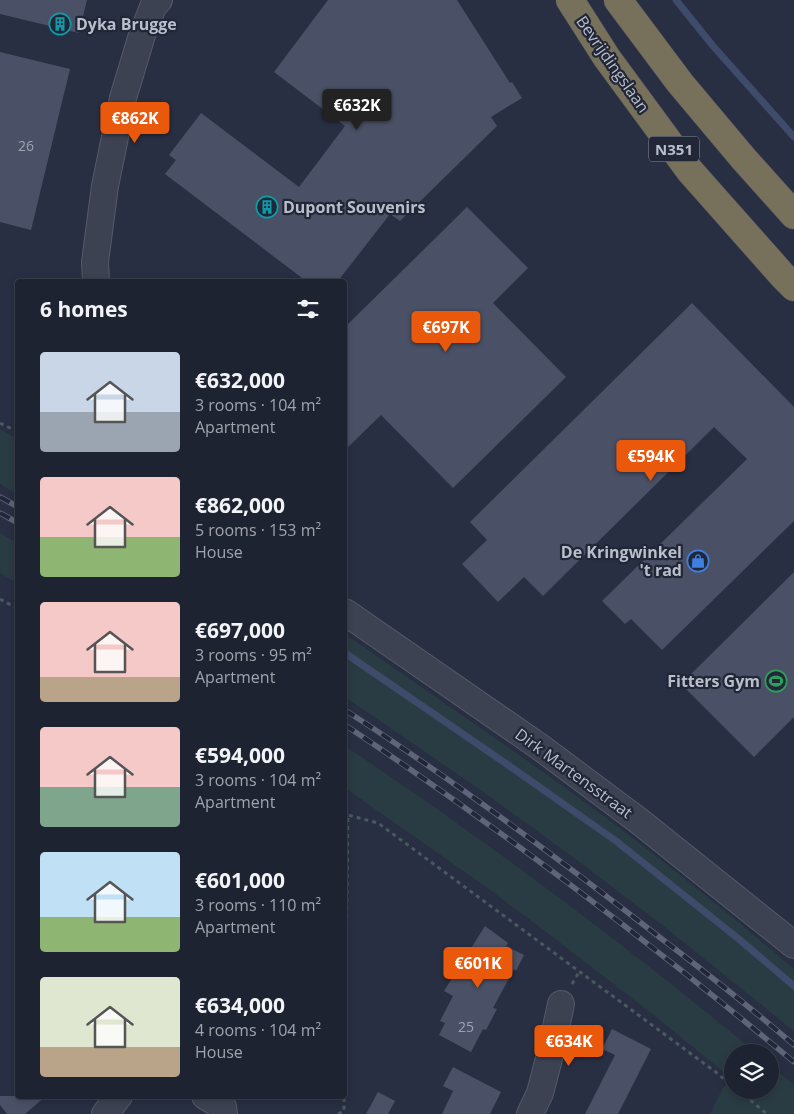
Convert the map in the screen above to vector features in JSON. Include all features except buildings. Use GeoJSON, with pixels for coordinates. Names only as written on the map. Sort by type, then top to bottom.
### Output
{"type":"FeatureCollection","features":[{"type":"Feature","properties":{"kind":"highway","name":"Bevrijdingslaan"},"geometry":{"type":"LineString","coordinates":[[570,0],[607,58],[690,171],[794,287]]}},
{"type":"Feature","properties":{"kind":"highway","name":"N351"},"geometry":{"type":"LineString","coordinates":[[618,0],[680,83],[794,215]]}},
{"type":"Feature","properties":{"kind":"street"},"geometry":{"type":"LineString","coordinates":[[96,279],[95,262],[105,186],[124,98],[142,35],[153,8],[159,0]]}},
{"type":"Feature","properties":{"kind":"street","name":"Dirk Martensstraat"},"geometry":{"type":"LineString","coordinates":[[347,613],[547,753],[639,821],[794,945]]}},
{"type":"Feature","properties":{"kind":"street"},"geometry":{"type":"LineString","coordinates":[[530,1114],[540,1093],[561,1004]]}},
{"type":"Feature","properties":{"kind":"street"},"geometry":{"type":"LineString","coordinates":[[104,1114],[116,1099]]}},
{"type":"Feature","properties":{"kind":"street"},"geometry":{"type":"LineString","coordinates":[[209,1099],[223,1107],[224,1114]]}},
{"type":"Feature","properties":{"kind":"path"},"geometry":{"type":"LineString","coordinates":[[0,422],[15,430]]}},
{"type":"Feature","properties":{"kind":"path"},"geometry":{"type":"LineString","coordinates":[[0,599],[15,607]]}},
{"type":"Feature","properties":{"kind":"path"},"geometry":{"type":"LineString","coordinates":[[347,814],[378,824],[724,1079]]}},
{"type":"Feature","properties":{"kind":"path"},"geometry":{"type":"LineString","coordinates":[[338,1114],[344,1111],[344,1099]]}},
{"type":"Feature","properties":{"kind":"path"},"geometry":{"type":"LineString","coordinates":[[749,1099],[767,1114]]}},
{"type":"Feature","properties":{"kind":"shaded area"},"geometry":{"type":"Polygon","coordinates":[[[0,429],[15,438],[15,493],[0,484],[0,429]]]}},
{"type":"Feature","properties":{"kind":"shaded area"},"geometry":{"type":"Polygon","coordinates":[[[0,533],[15,542],[15,582],[0,573],[0,533]]]}},
{"type":"Feature","properties":{"kind":"shaded area"},"geometry":{"type":"Polygon","coordinates":[[[347,635],[605,817],[701,892],[794,969],[794,1031],[666,928],[478,788],[347,698],[347,635]]]}},
{"type":"Feature","properties":{"kind":"shaded area"},"geometry":{"type":"Polygon","coordinates":[[[347,747],[451,819],[554,894],[656,972],[745,1044],[724,1044],[724,1072],[545,931],[482,884],[347,789],[347,747]]]}},
{"type":"Feature","properties":{"kind":"shaded area"},"geometry":{"type":"Polygon","coordinates":[[[779,1072],[794,1085],[794,1114],[710,1114],[724,1087],[724,1099],[779,1099],[779,1072]]]}},
{"type":"Feature","properties":{"kind":"waterway"},"geometry":{"type":"LineString","coordinates":[[676,0],[713,46],[794,137]]}},
{"type":"Feature","properties":{"kind":"waterway"},"geometry":{"type":"LineString","coordinates":[[347,654],[616,841],[740,940],[794,986]]}},
{"type":"Feature","properties":{"kind":"railway"},"geometry":{"type":"LineString","coordinates":[[0,497],[15,505]]}},
{"type":"Feature","properties":{"kind":"railway"},"geometry":{"type":"LineString","coordinates":[[0,513],[15,521]]}},
{"type":"Feature","properties":{"kind":"railway"},"geometry":{"type":"LineString","coordinates":[[347,711],[465,791],[543,848],[710,976],[794,1045]]}},
{"type":"Feature","properties":{"kind":"railway"},"geometry":{"type":"LineString","coordinates":[[347,726],[518,846],[630,930],[794,1062]]}},
{"type":"Feature","properties":{"kind":"place","name":"Dyka Brugge"},"geometry":{"type":"Point","coordinates":[60,24]}},
{"type":"Feature","properties":{"kind":"place","name":"Dupont Souvenirs"},"geometry":{"type":"Point","coordinates":[267,207]}},
{"type":"Feature","properties":{"kind":"place","name":"De Kringwinkel 't rad"},"geometry":{"type":"Point","coordinates":[698,561]}},
{"type":"Feature","properties":{"kind":"place","name":"Fitters Gym"},"geometry":{"type":"Point","coordinates":[776,681]}}]}
